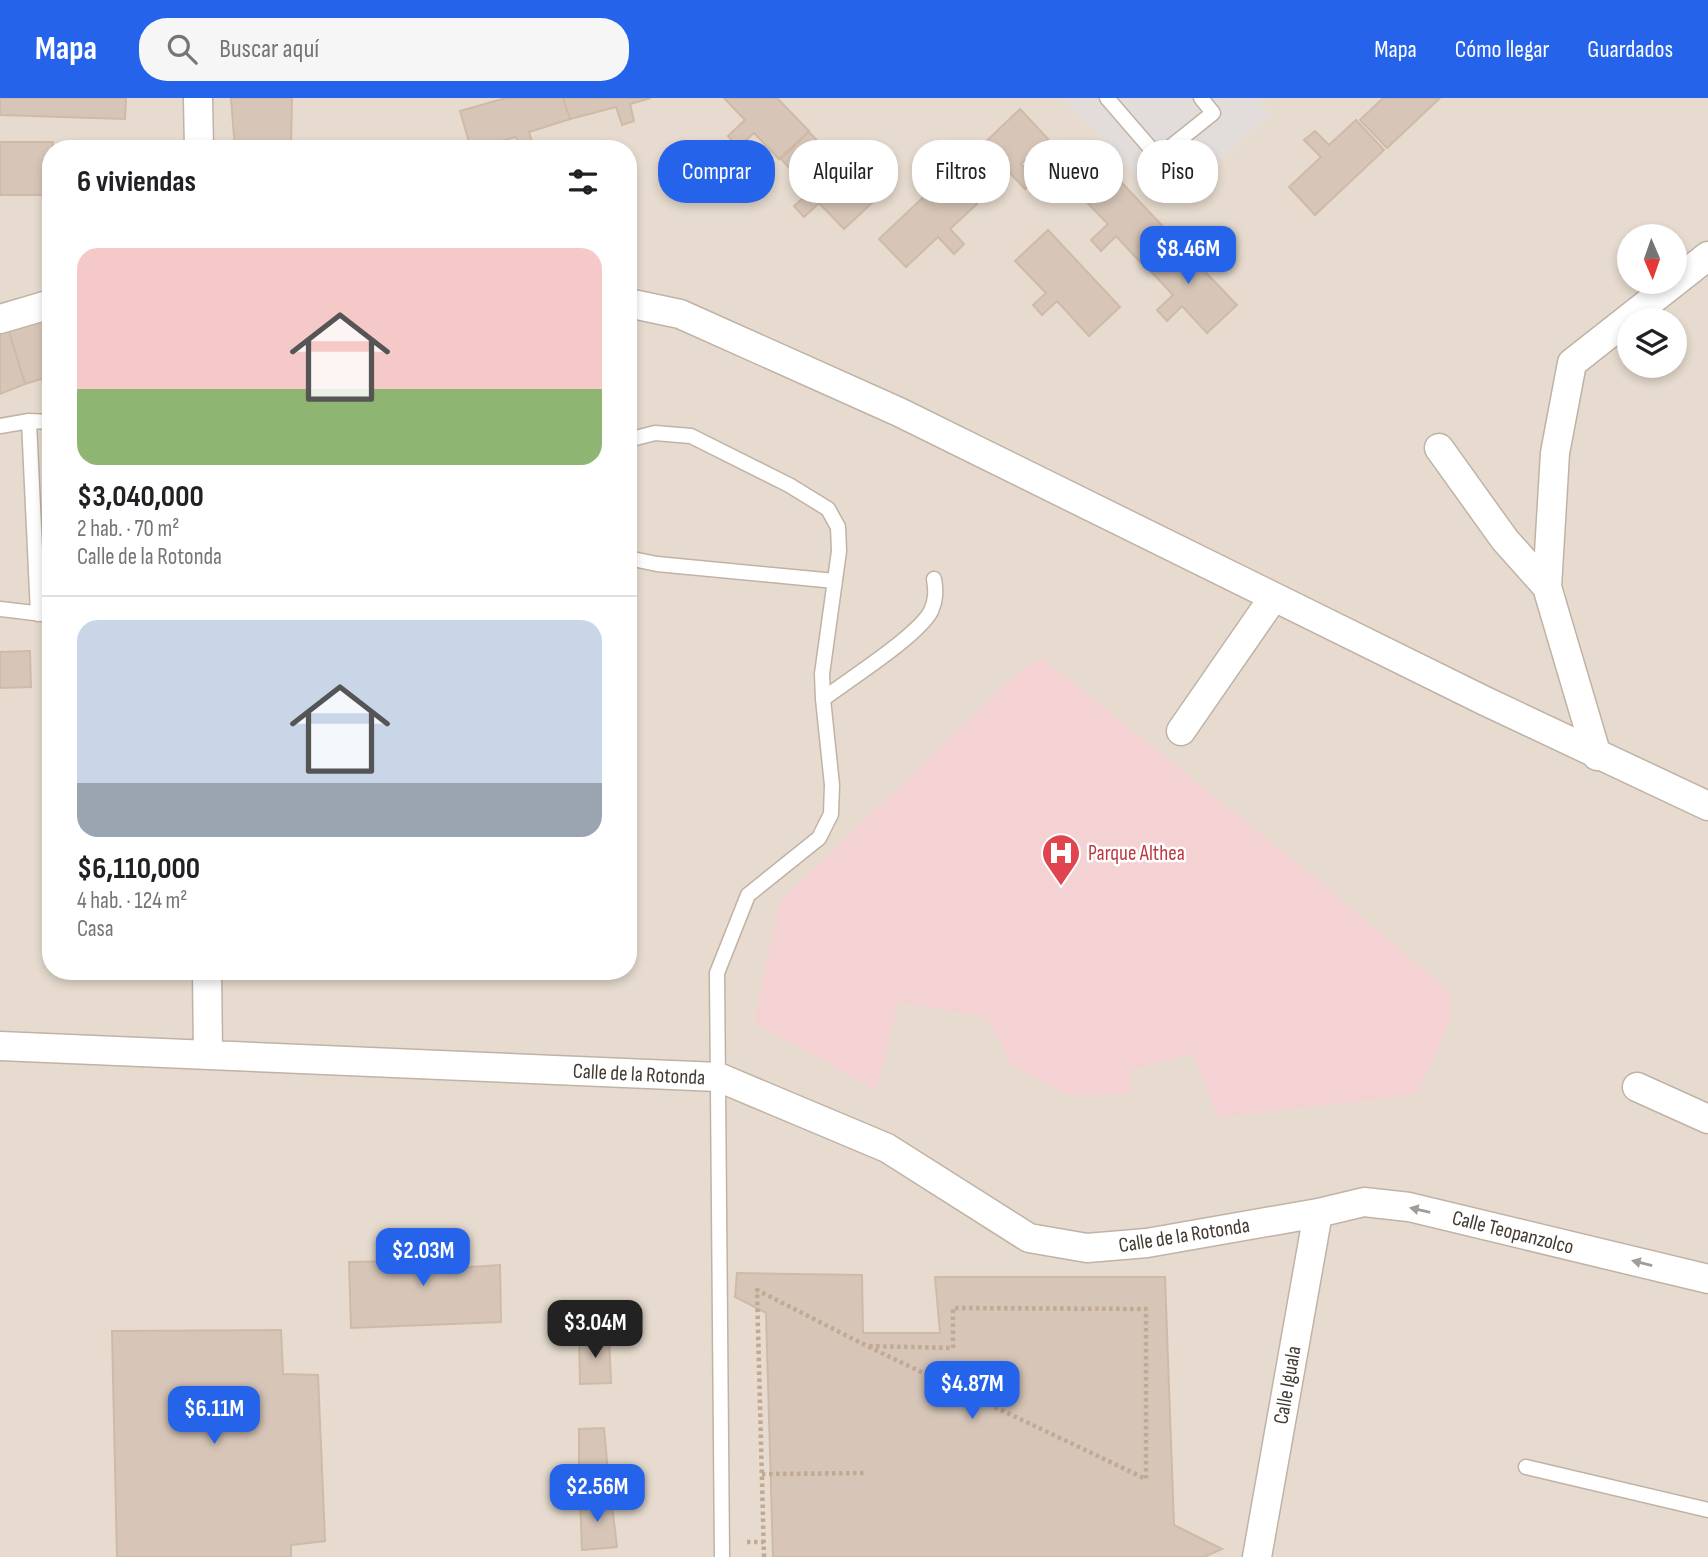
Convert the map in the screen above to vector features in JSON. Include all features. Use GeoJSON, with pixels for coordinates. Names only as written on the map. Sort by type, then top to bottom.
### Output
{"type":"FeatureCollection","features":[{"type":"Feature","properties":{"kind":"street"},"geometry":{"type":"LineString","coordinates":[[198,98],[199,140]]}},
{"type":"Feature","properties":{"kind":"street"},"geometry":{"type":"LineString","coordinates":[[1597,756],[1548,587],[1555,453],[1572,363],[1708,256]]}},
{"type":"Feature","properties":{"kind":"street"},"geometry":{"type":"LineString","coordinates":[[637,305],[680,314],[899,412],[1597,756],[1708,806]]}},
{"type":"Feature","properties":{"kind":"street"},"geometry":{"type":"LineString","coordinates":[[0,319],[42,307]]}},
{"type":"Feature","properties":{"kind":"street"},"geometry":{"type":"LineString","coordinates":[[1439,448],[1505,540],[1548,587]]}},
{"type":"Feature","properties":{"kind":"street"},"geometry":{"type":"LineString","coordinates":[[1181,731],[1273,598]]}},
{"type":"Feature","properties":{"kind":"street"},"geometry":{"type":"LineString","coordinates":[[207,980],[208,1054]]}},
{"type":"Feature","properties":{"kind":"street","name":"Calle de la Rotonda"},"geometry":{"type":"LineString","coordinates":[[0,1046],[718,1077],[887,1148],[1029,1238],[1087,1248],[1147,1243],[1318,1213]]}},
{"type":"Feature","properties":{"kind":"street"},"geometry":{"type":"LineString","coordinates":[[1637,1087],[1708,1119]]}},
{"type":"Feature","properties":{"kind":"street","name":"Calle Teopanzolco"},"geometry":{"type":"LineString","coordinates":[[1318,1213],[1364,1202],[1409,1207],[1708,1279]]}},
{"type":"Feature","properties":{"kind":"street","name":"Calle Iguala"},"geometry":{"type":"LineString","coordinates":[[1257,1557],[1318,1213]]}},
{"type":"Feature","properties":{"kind":"lane"},"geometry":{"type":"LineString","coordinates":[[1107,98],[1158,157],[1213,113],[1201,98]]}},
{"type":"Feature","properties":{"kind":"lane"},"geometry":{"type":"LineString","coordinates":[[29,421],[42,579]]}},
{"type":"Feature","properties":{"kind":"lane"},"geometry":{"type":"LineString","coordinates":[[0,426],[42,422]]}},
{"type":"Feature","properties":{"kind":"lane"},"geometry":{"type":"LineString","coordinates":[[637,438],[655,433],[691,436],[789,485],[828,509],[838,527],[839,551],[822,674],[832,785],[831,814],[819,838],[748,895],[717,973],[722,1557]]}},
{"type":"Feature","properties":{"kind":"lane"},"geometry":{"type":"LineString","coordinates":[[637,560],[835,581]]}},
{"type":"Feature","properties":{"kind":"lane"},"geometry":{"type":"LineString","coordinates":[[823,699],[914,631],[930,613],[937,594],[934,579]]}},
{"type":"Feature","properties":{"kind":"lane"},"geometry":{"type":"LineString","coordinates":[[0,609],[42,615]]}},
{"type":"Feature","properties":{"kind":"lane"},"geometry":{"type":"LineString","coordinates":[[1526,1467],[1708,1510]]}},
{"type":"Feature","properties":{"kind":"path"},"geometry":{"type":"LineString","coordinates":[[764,1557],[757,1290],[867,1346],[891,1358],[1146,1479],[1146,1309],[953,1308],[953,1348],[867,1346]]}},
{"type":"Feature","properties":{"kind":"path"},"geometry":{"type":"LineString","coordinates":[[762,1474],[865,1474]]}},
{"type":"Feature","properties":{"kind":"shaded area"},"geometry":{"type":"Polygon","coordinates":[[[0,98],[1708,98],[1708,1557],[0,1557],[0,98]]]}},
{"type":"Feature","properties":{"kind":"shaded area"},"geometry":{"type":"Polygon","coordinates":[[[1064,98],[1257,98],[1271,114],[1218,162],[1218,140],[1137,140],[1137,176],[1123,161],[1123,140],[1103,140],[1064,98]]]}},
{"type":"Feature","properties":{"kind":"shaded area","name":"Parque Althea"},"geometry":{"type":"Polygon","coordinates":[[[1042,658],[1310,873],[1449,991],[1452,1018],[1417,1094],[1218,1118],[1193,1054],[1129,1071],[1133,1094],[1067,1096],[1011,1064],[986,1017],[899,1002],[876,1090],[756,1024],[756,1011],[780,901],[1022,669],[1042,658]]]}},
{"type":"Feature","properties":{"kind":"building"},"geometry":{"type":"Polygon","coordinates":[[[0,98],[126,98],[125,119],[0,115],[0,98]]]}},
{"type":"Feature","properties":{"kind":"building"},"geometry":{"type":"Polygon","coordinates":[[[231,98],[292,98],[291,140],[234,140],[231,98]]]}},
{"type":"Feature","properties":{"kind":"building"},"geometry":{"type":"Polygon","coordinates":[[[506,98],[563,98],[570,119],[529,132],[531,140],[517,140],[516,137],[505,140],[468,140],[460,111],[506,98]]]}},
{"type":"Feature","properties":{"kind":"building"},"geometry":{"type":"Polygon","coordinates":[[[563,98],[651,98],[630,104],[634,121],[622,125],[616,107],[570,119],[563,98]]]}},
{"type":"Feature","properties":{"kind":"building"},"geometry":{"type":"Polygon","coordinates":[[[724,98],[777,98],[809,131],[799,140],[789,140],[789,150],[779,159],[775,155],[775,140],[761,140],[754,133],[746,140],[732,140],[728,136],[745,120],[724,98]]]}},
{"type":"Feature","properties":{"kind":"building"},"geometry":{"type":"Polygon","coordinates":[[[1383,98],[1440,98],[1387,148],[1360,120],[1383,98]]]}},
{"type":"Feature","properties":{"kind":"building"},"geometry":{"type":"Polygon","coordinates":[[[1020,109],[1048,139],[1024,140],[1024,161],[1021,164],[1024,167],[1024,188],[1010,173],[1010,140],[988,140],[1020,109]]]}},
{"type":"Feature","properties":{"kind":"building"},"geometry":{"type":"Polygon","coordinates":[[[1356,120],[1384,150],[1315,215],[1289,187],[1321,157],[1304,140],[1315,131],[1329,145],[1356,120]]]}},
{"type":"Feature","properties":{"kind":"building"},"geometry":{"type":"Polygon","coordinates":[[[809,132],[817,140],[801,140],[809,132]]]}},
{"type":"Feature","properties":{"kind":"building"},"geometry":{"type":"Polygon","coordinates":[[[0,142],[42,142],[42,195],[0,195],[0,142]]]}},
{"type":"Feature","properties":{"kind":"building"},"geometry":{"type":"Polygon","coordinates":[[[789,151],[789,168],[781,159],[789,151]]]}},
{"type":"Feature","properties":{"kind":"building"},"geometry":{"type":"Polygon","coordinates":[[[1123,184],[1137,199],[1137,203],[1141,203],[1171,235],[1141,263],[1116,236],[1101,251],[1091,240],[1108,224],[1088,203],[1123,203],[1123,184]]]}},
{"type":"Feature","properties":{"kind":"building"},"geometry":{"type":"Polygon","coordinates":[[[797,203],[819,203],[804,217],[794,206],[797,203]]]}},
{"type":"Feature","properties":{"kind":"building"},"geometry":{"type":"Polygon","coordinates":[[[819,203],[872,203],[844,229],[819,203]]]}},
{"type":"Feature","properties":{"kind":"building"},"geometry":{"type":"Polygon","coordinates":[[[917,203],[977,204],[950,229],[964,244],[954,254],[938,237],[906,267],[879,239],[917,203]]]}},
{"type":"Feature","properties":{"kind":"building"},"geometry":{"type":"Polygon","coordinates":[[[1048,230],[1120,307],[1089,336],[1057,301],[1042,315],[1033,305],[1046,293],[1015,261],[1048,230]]]}},
{"type":"Feature","properties":{"kind":"building"},"geometry":{"type":"Polygon","coordinates":[[[1171,236],[1237,305],[1207,333],[1182,306],[1167,321],[1157,310],[1173,295],[1143,263],[1171,236]]]}},
{"type":"Feature","properties":{"kind":"building"},"geometry":{"type":"Polygon","coordinates":[[[42,315],[42,379],[25,384],[7,325],[42,315]]]}},
{"type":"Feature","properties":{"kind":"building"},"geometry":{"type":"Polygon","coordinates":[[[7,325],[25,384],[0,394],[0,328],[7,325]]]}},
{"type":"Feature","properties":{"kind":"building"},"geometry":{"type":"Polygon","coordinates":[[[30,651],[31,687],[0,688],[0,652],[30,651]]]}},
{"type":"Feature","properties":{"kind":"building"},"geometry":{"type":"Polygon","coordinates":[[[455,1238],[455,1268],[500,1265],[501,1322],[351,1328],[349,1262],[395,1261],[395,1239],[455,1238]]]}},
{"type":"Feature","properties":{"kind":"building"},"geometry":{"type":"Polygon","coordinates":[[[737,1273],[862,1275],[863,1333],[940,1333],[935,1277],[1165,1277],[1174,1525],[1222,1549],[1204,1557],[773,1557],[766,1313],[735,1297],[737,1273]]]}},
{"type":"Feature","properties":{"kind":"building"},"geometry":{"type":"Polygon","coordinates":[[[281,1330],[283,1374],[318,1375],[325,1541],[291,1545],[291,1557],[117,1557],[112,1331],[281,1330]]]}},
{"type":"Feature","properties":{"kind":"building"},"geometry":{"type":"Polygon","coordinates":[[[579,1336],[609,1338],[611,1383],[580,1384],[579,1336]]]}},
{"type":"Feature","properties":{"kind":"building"},"geometry":{"type":"Polygon","coordinates":[[[604,1428],[609,1484],[579,1484],[579,1429],[604,1428]]]}},
{"type":"Feature","properties":{"kind":"building"},"geometry":{"type":"Polygon","coordinates":[[[611,1497],[617,1547],[582,1550],[580,1498],[611,1497]]]}},
{"type":"Feature","properties":{"kind":"place","name":"Parque Althea"},"geometry":{"type":"Point","coordinates":[1061,887]}}]}
